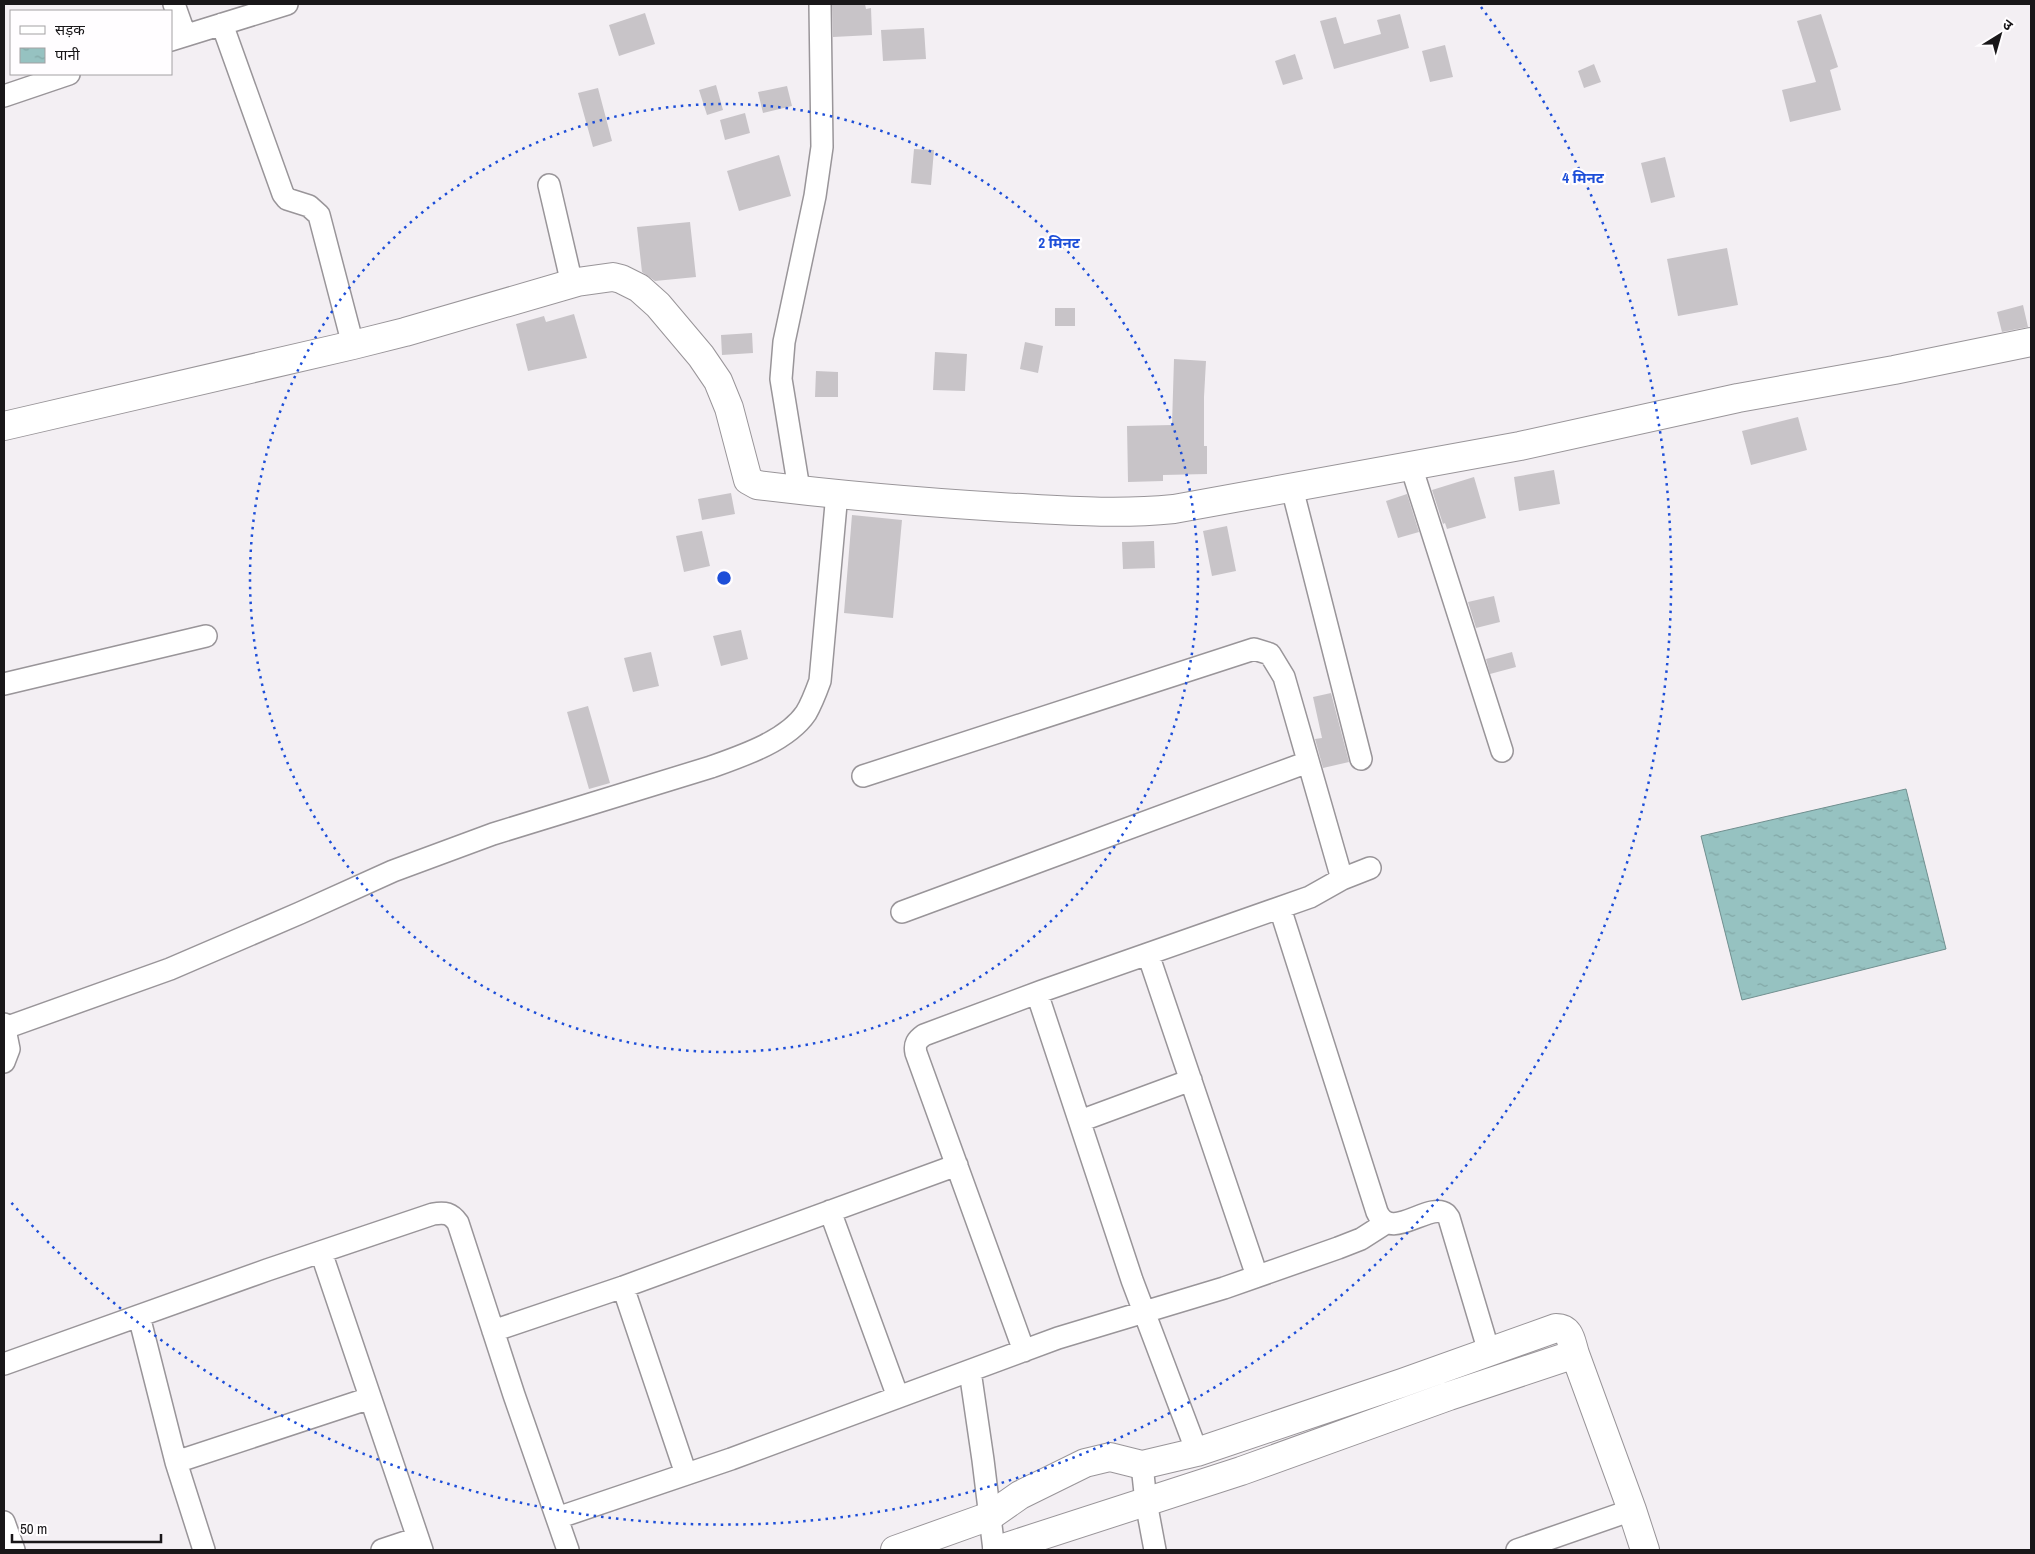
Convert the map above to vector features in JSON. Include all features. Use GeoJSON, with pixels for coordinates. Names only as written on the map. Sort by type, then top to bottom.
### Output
{"type":"FeatureCollection","features":[{"type":"Feature","properties":{"kind":"street"},"geometry":{"type":"LineString","coordinates":[[174,4],[178,38],[287,4]]}},
{"type":"Feature","properties":{"kind":"street"},"geometry":{"type":"LineString","coordinates":[[799,489],[781,379],[784,342],[814,196],[822,147],[820,4]]}},
{"type":"Feature","properties":{"kind":"street"},"geometry":{"type":"LineString","coordinates":[[222,24],[283,194],[287,199],[309,206],[319,215],[353,345]]}},
{"type":"Feature","properties":{"kind":"street"},"geometry":{"type":"LineString","coordinates":[[4,96],[66,75]]}},
{"type":"Feature","properties":{"kind":"street"},"geometry":{"type":"LineString","coordinates":[[549,186],[572,284]]}},
{"type":"Feature","properties":{"kind":"street"},"geometry":{"type":"LineString","coordinates":[[4,426],[353,345],[572,284],[613,277],[631,283],[645,293],[672,320],[718,380],[729,408],[748,480],[757,485],[928,503],[1120,513],[1174,509],[1520,446],[1738,398],[1894,370],[2031,342]]}},
{"type":"Feature","properties":{"kind":"street"},"geometry":{"type":"LineString","coordinates":[[1411,466],[1502,751]]}},
{"type":"Feature","properties":{"kind":"street"},"geometry":{"type":"LineString","coordinates":[[1292,488],[1360,759]]}},
{"type":"Feature","properties":{"kind":"street"},"geometry":{"type":"LineString","coordinates":[[4,1062],[9,1049],[4,1026],[170,969],[393,871],[493,834],[740,757],[769,743],[794,726],[805,714],[814,699],[820,681],[837,493]]}},
{"type":"Feature","properties":{"kind":"street"},"geometry":{"type":"LineString","coordinates":[[4,684],[206,636]]}},
{"type":"Feature","properties":{"kind":"street"},"geometry":{"type":"LineString","coordinates":[[863,776],[1254,650],[1270,654],[1284,676],[1342,879]]}},
{"type":"Feature","properties":{"kind":"street"},"geometry":{"type":"LineString","coordinates":[[902,912],[1308,762]]}},
{"type":"Feature","properties":{"kind":"street"},"geometry":{"type":"LineString","coordinates":[[1024,1351],[916,1053],[915,1046],[918,1039],[924,1035],[1036,993],[1280,908],[1317,894],[1342,879],[1370,868]]}},
{"type":"Feature","properties":{"kind":"street"},"geometry":{"type":"LineString","coordinates":[[1280,908],[1377,1212],[1380,1220],[1386,1224]]}},
{"type":"Feature","properties":{"kind":"street"},"geometry":{"type":"LineString","coordinates":[[1148,954],[1257,1276]]}},
{"type":"Feature","properties":{"kind":"street"},"geometry":{"type":"LineString","coordinates":[[1036,993],[1132,1280],[1197,1452]]}},
{"type":"Feature","properties":{"kind":"street"},"geometry":{"type":"LineString","coordinates":[[1080,1121],[1190,1080]]}},
{"type":"Feature","properties":{"kind":"street"},"geometry":{"type":"LineString","coordinates":[[494,1331],[622,1287],[957,1165]]}},
{"type":"Feature","properties":{"kind":"street"},"geometry":{"type":"LineString","coordinates":[[830,1211],[898,1397]]}},
{"type":"Feature","properties":{"kind":"street"},"geometry":{"type":"LineString","coordinates":[[557,1518],[686,1474],[1024,1351],[1257,1276],[1348,1244],[1386,1224],[1394,1224],[1438,1211],[1446,1214],[1449,1218],[1489,1352]]}},
{"type":"Feature","properties":{"kind":"street"},"geometry":{"type":"LineString","coordinates":[[4,1364],[321,1252],[444,1212],[453,1216],[458,1223],[568,1550]]}},
{"type":"Feature","properties":{"kind":"street"},"geometry":{"type":"LineString","coordinates":[[321,1252],[420,1544],[382,1550]]}},
{"type":"Feature","properties":{"kind":"street"},"geometry":{"type":"LineString","coordinates":[[622,1287],[686,1474]]}},
{"type":"Feature","properties":{"kind":"street"},"geometry":{"type":"LineString","coordinates":[[140,1316],[176,1462],[204,1550]]}},
{"type":"Feature","properties":{"kind":"street"},"geometry":{"type":"LineString","coordinates":[[895,1550],[990,1516],[1020,1495],[1085,1463],[1110,1457],[1142,1465],[1197,1452],[1556,1328],[1562,1328],[1569,1334],[1574,1354],[1645,1550]]}},
{"type":"Feature","properties":{"kind":"street"},"geometry":{"type":"LineString","coordinates":[[970,1371],[995,1550],[1241,1471],[1449,1396],[1574,1354]]}},
{"type":"Feature","properties":{"kind":"street"},"geometry":{"type":"LineString","coordinates":[[176,1462],[370,1398]]}},
{"type":"Feature","properties":{"kind":"street"},"geometry":{"type":"LineString","coordinates":[[1142,1465],[1146,1502],[1155,1550]]}},
{"type":"Feature","properties":{"kind":"street"},"geometry":{"type":"LineString","coordinates":[[1517,1550],[1632,1510]]}},
{"type":"Feature","properties":{"kind":"street"},"geometry":{"type":"LineString","coordinates":[[4,1522],[14,1550]]}},
{"type":"Feature","properties":{"kind":"water"},"geometry":{"type":"Polygon","coordinates":[[[1906,789],[1946,949],[1742,1000],[1701,836],[1906,789]]]}},
{"type":"Feature","properties":{"kind":"building"},"geometry":{"type":"Polygon","coordinates":[[[832,4],[865,4],[866,9],[871,8],[872,35],[833,37],[832,4]]]}},
{"type":"Feature","properties":{"kind":"building"},"geometry":{"type":"Polygon","coordinates":[[[645,13],[655,44],[619,56],[609,25],[645,13]]]}},
{"type":"Feature","properties":{"kind":"building"},"geometry":{"type":"Polygon","coordinates":[[[1400,14],[1409,48],[1334,69],[1320,21],[1336,17],[1344,44],[1381,34],[1377,20],[1400,14]]]}},
{"type":"Feature","properties":{"kind":"building"},"geometry":{"type":"Polygon","coordinates":[[[1821,14],[1838,67],[1830,70],[1841,110],[1790,122],[1782,90],[1816,82],[1797,21],[1821,14]]]}},
{"type":"Feature","properties":{"kind":"building"},"geometry":{"type":"Polygon","coordinates":[[[924,28],[926,59],[883,61],[881,30],[924,28]]]}},
{"type":"Feature","properties":{"kind":"building"},"geometry":{"type":"Polygon","coordinates":[[[1445,45],[1453,77],[1430,82],[1422,51],[1445,45]]]}},
{"type":"Feature","properties":{"kind":"building"},"geometry":{"type":"Polygon","coordinates":[[[1295,54],[1303,79],[1283,85],[1275,61],[1295,54]]]}},
{"type":"Feature","properties":{"kind":"building"},"geometry":{"type":"Polygon","coordinates":[[[1594,64],[1601,82],[1584,88],[1578,71],[1594,64]]]}},
{"type":"Feature","properties":{"kind":"building"},"geometry":{"type":"Polygon","coordinates":[[[716,85],[723,110],[707,115],[699,90],[716,85]]]}},
{"type":"Feature","properties":{"kind":"building"},"geometry":{"type":"Polygon","coordinates":[[[787,86],[792,106],[763,113],[758,92],[787,86]]]}},
{"type":"Feature","properties":{"kind":"building"},"geometry":{"type":"Polygon","coordinates":[[[598,88],[612,141],[593,147],[578,93],[598,88]]]}},
{"type":"Feature","properties":{"kind":"building"},"geometry":{"type":"Polygon","coordinates":[[[745,113],[750,133],[725,140],[720,120],[745,113]]]}},
{"type":"Feature","properties":{"kind":"building"},"geometry":{"type":"Polygon","coordinates":[[[914,149],[934,150],[931,185],[911,183],[914,149]]]}},
{"type":"Feature","properties":{"kind":"building"},"geometry":{"type":"Polygon","coordinates":[[[779,155],[791,196],[739,211],[727,171],[779,155]]]}},
{"type":"Feature","properties":{"kind":"building"},"geometry":{"type":"Polygon","coordinates":[[[1665,157],[1675,197],[1651,203],[1641,163],[1665,157]]]}},
{"type":"Feature","properties":{"kind":"building"},"geometry":{"type":"Polygon","coordinates":[[[690,222],[696,277],[655,281],[642,272],[637,227],[690,222]]]}},
{"type":"Feature","properties":{"kind":"building"},"geometry":{"type":"Polygon","coordinates":[[[1727,248],[1738,305],[1678,316],[1667,259],[1727,248]]]}},
{"type":"Feature","properties":{"kind":"building"},"geometry":{"type":"Polygon","coordinates":[[[2023,305],[2028,327],[2002,332],[1997,312],[2023,305]]]}},
{"type":"Feature","properties":{"kind":"building"},"geometry":{"type":"Polygon","coordinates":[[[1055,308],[1075,308],[1075,326],[1055,326],[1055,308]]]}},
{"type":"Feature","properties":{"kind":"building"},"geometry":{"type":"Polygon","coordinates":[[[574,314],[587,358],[528,371],[516,324],[544,316],[546,322],[574,314]]]}},
{"type":"Feature","properties":{"kind":"building"},"geometry":{"type":"Polygon","coordinates":[[[752,333],[753,353],[722,355],[721,335],[752,333]]]}},
{"type":"Feature","properties":{"kind":"building"},"geometry":{"type":"Polygon","coordinates":[[[1025,342],[1043,346],[1038,373],[1020,369],[1025,342]]]}},
{"type":"Feature","properties":{"kind":"building"},"geometry":{"type":"Polygon","coordinates":[[[935,352],[967,354],[965,391],[933,390],[935,352]]]}},
{"type":"Feature","properties":{"kind":"building"},"geometry":{"type":"Polygon","coordinates":[[[1174,359],[1206,361],[1204,446],[1207,446],[1207,474],[1163,475],[1163,481],[1128,482],[1127,426],[1172,425],[1174,359]]]}},
{"type":"Feature","properties":{"kind":"building"},"geometry":{"type":"Polygon","coordinates":[[[816,371],[838,372],[838,397],[815,397],[816,371]]]}},
{"type":"Feature","properties":{"kind":"building"},"geometry":{"type":"Polygon","coordinates":[[[1798,417],[1807,450],[1751,465],[1742,431],[1798,417]]]}},
{"type":"Feature","properties":{"kind":"building"},"geometry":{"type":"Polygon","coordinates":[[[1554,470],[1560,504],[1519,511],[1514,477],[1554,470]]]}},
{"type":"Feature","properties":{"kind":"building"},"geometry":{"type":"Polygon","coordinates":[[[1474,477],[1486,518],[1447,529],[1445,523],[1443,524],[1432,490],[1474,477]]]}},
{"type":"Feature","properties":{"kind":"building"},"geometry":{"type":"Polygon","coordinates":[[[731,493],[735,514],[702,520],[698,499],[731,493]]]}},
{"type":"Feature","properties":{"kind":"building"},"geometry":{"type":"Polygon","coordinates":[[[1407,494],[1419,532],[1398,538],[1386,501],[1407,494]]]}},
{"type":"Feature","properties":{"kind":"building"},"geometry":{"type":"Polygon","coordinates":[[[852,515],[902,520],[893,618],[844,613],[852,515]]]}},
{"type":"Feature","properties":{"kind":"building"},"geometry":{"type":"Polygon","coordinates":[[[1227,526],[1236,571],[1212,576],[1203,531],[1227,526]]]}},
{"type":"Feature","properties":{"kind":"building"},"geometry":{"type":"Polygon","coordinates":[[[702,531],[710,566],[684,572],[676,536],[702,531]]]}},
{"type":"Feature","properties":{"kind":"building"},"geometry":{"type":"Polygon","coordinates":[[[1154,541],[1155,568],[1123,569],[1122,542],[1154,541]]]}},
{"type":"Feature","properties":{"kind":"building"},"geometry":{"type":"Polygon","coordinates":[[[1494,596],[1500,622],[1476,628],[1468,602],[1494,596]]]}},
{"type":"Feature","properties":{"kind":"building"},"geometry":{"type":"Polygon","coordinates":[[[741,630],[748,659],[721,666],[713,636],[741,630]]]}},
{"type":"Feature","properties":{"kind":"building"},"geometry":{"type":"Polygon","coordinates":[[[651,652],[659,686],[633,692],[624,658],[651,652]]]}},
{"type":"Feature","properties":{"kind":"building"},"geometry":{"type":"Polygon","coordinates":[[[1512,652],[1516,667],[1490,674],[1486,659],[1512,652]]]}},
{"type":"Feature","properties":{"kind":"building"},"geometry":{"type":"Polygon","coordinates":[[[1331,693],[1349,762],[1323,768],[1315,739],[1322,738],[1313,697],[1331,693]]]}},
{"type":"Feature","properties":{"kind":"building"},"geometry":{"type":"Polygon","coordinates":[[[588,706],[610,783],[589,789],[567,712],[588,706]]]}}]}
